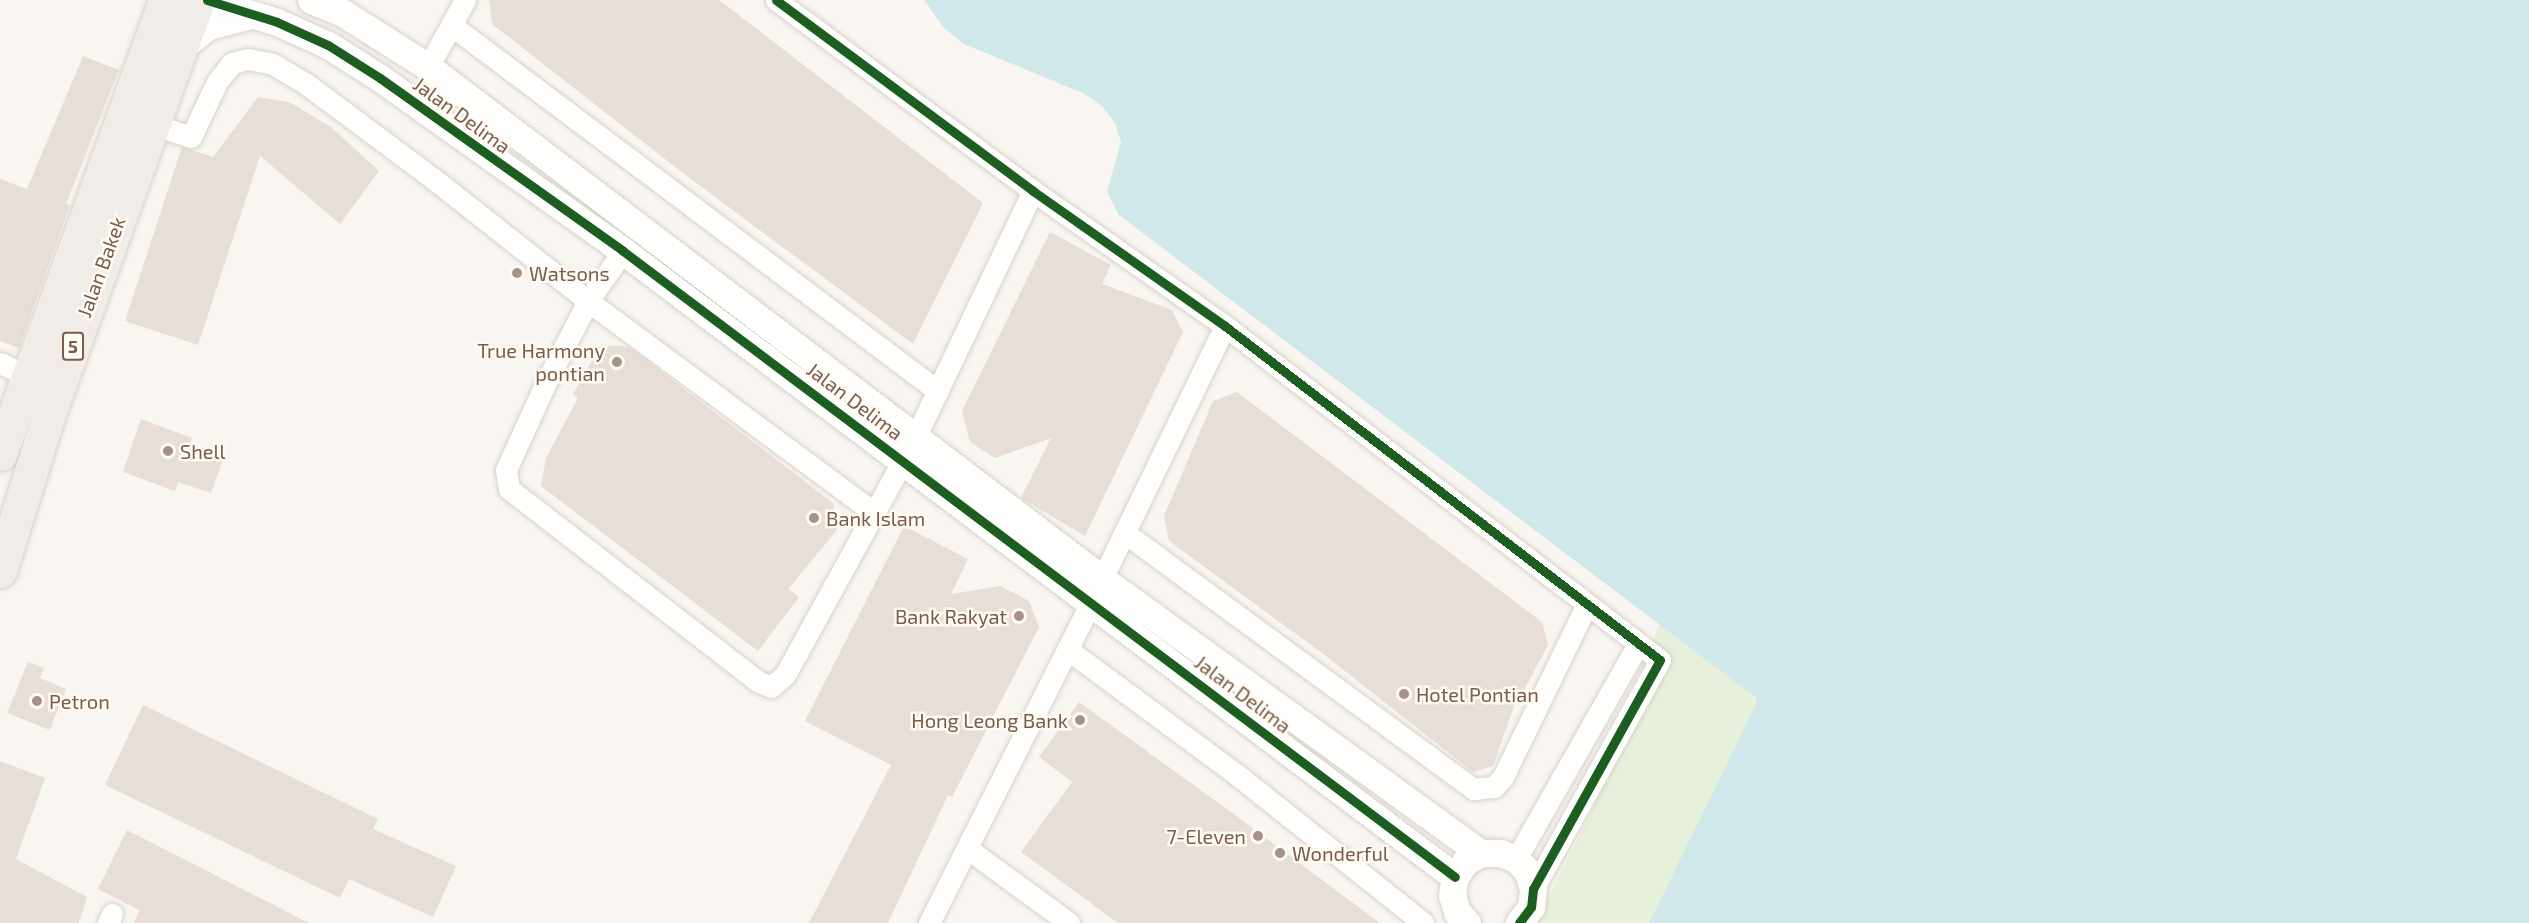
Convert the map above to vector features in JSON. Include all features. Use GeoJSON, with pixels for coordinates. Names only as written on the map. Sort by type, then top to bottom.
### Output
{"type":"FeatureCollection","features":[{"type":"Feature","properties":{"kind":"highway","name":"Jalan Bakek"},"geometry":{"type":"LineString","coordinates":[[0,454],[13,369],[165,0]]}},
{"type":"Feature","properties":{"kind":"highway","name":"Jalan Bakek"},"geometry":{"type":"LineString","coordinates":[[0,571],[49,414],[198,0]]}},
{"type":"Feature","properties":{"kind":"street","name":"Jalan Delima"},"geometry":{"type":"LineString","coordinates":[[207,0],[253,14],[328,45],[380,78],[495,162],[909,449]]}},
{"type":"Feature","properties":{"kind":"street","name":"Jalan Delima"},"geometry":{"type":"LineString","coordinates":[[311,0],[343,13],[428,68],[909,449],[1097,590],[1455,877]]}},
{"type":"Feature","properties":{"kind":"street"},"geometry":{"type":"LineString","coordinates":[[465,0],[428,68],[424,82],[495,162]]}},
{"type":"Feature","properties":{"kind":"street"},"geometry":{"type":"LineString","coordinates":[[776,0],[1033,191],[1225,326],[1659,660],[1533,889],[1531,907],[1520,923]]}},
{"type":"Feature","properties":{"kind":"street"},"geometry":{"type":"LineString","coordinates":[[180,48],[208,26],[225,19],[253,14]]}},
{"type":"Feature","properties":{"kind":"street"},"geometry":{"type":"LineString","coordinates":[[452,25],[938,391]]}},
{"type":"Feature","properties":{"kind":"street"},"geometry":{"type":"LineString","coordinates":[[152,124],[191,137],[228,68],[248,59],[273,64],[305,83],[435,180],[588,301],[873,512]]}},
{"type":"Feature","properties":{"kind":"street"},"geometry":{"type":"LineString","coordinates":[[623,251],[588,301],[506,470],[509,489],[757,681],[771,687],[780,683],[909,449],[1033,191]]}},
{"type":"Feature","properties":{"kind":"street"},"geometry":{"type":"LineString","coordinates":[[929,923],[1097,590],[1225,326]]}},
{"type":"Feature","properties":{"kind":"street"},"geometry":{"type":"LineString","coordinates":[[1125,533],[1474,789],[1494,787],[1503,777],[1587,604]]}},
{"type":"Feature","properties":{"kind":"street","name":"Jalan Delima"},"geometry":{"type":"LineString","coordinates":[[1097,590],[1481,853]]}},
{"type":"Feature","properties":{"kind":"street"},"geometry":{"type":"LineString","coordinates":[[1516,860],[1638,644]]}},
{"type":"Feature","properties":{"kind":"street"},"geometry":{"type":"LineString","coordinates":[[1067,649],[1243,780],[1423,923]]}},
{"type":"Feature","properties":{"kind":"street"},"geometry":{"type":"LineString","coordinates":[[968,849],[1069,923]]}},
{"type":"Feature","properties":{"kind":"street"},"geometry":{"type":"LineString","coordinates":[[1467,923],[1457,912],[1452,895],[1455,877],[1465,862],[1481,853],[1500,852],[1516,860],[1528,872],[1533,889]]}},
{"type":"Feature","properties":{"kind":"green space"},"geometry":{"type":"Polygon","coordinates":[[[1659,624],[1751,693],[1756,704],[1649,923],[1536,923],[1596,802],[1659,624]]]}},
{"type":"Feature","properties":{"kind":"water"},"geometry":{"type":"Polygon","coordinates":[[[924,0],[2529,0],[2529,923],[1649,923],[1756,704],[1755,697],[1119,215],[1107,192],[1121,142],[1115,123],[1103,107],[1085,94],[964,44],[944,28],[924,0]]]}},
{"type":"Feature","properties":{"kind":"building"},"geometry":{"type":"Polygon","coordinates":[[[489,0],[719,0],[983,203],[913,344],[679,170],[492,24],[489,0]]]}},
{"type":"Feature","properties":{"kind":"building"},"geometry":{"type":"Polygon","coordinates":[[[83,56],[119,70],[66,204],[70,205],[19,348],[0,341],[0,179],[27,189],[83,56]]]}},
{"type":"Feature","properties":{"kind":"building"},"geometry":{"type":"Polygon","coordinates":[[[258,97],[289,102],[331,127],[379,171],[340,224],[260,156],[198,345],[125,321],[182,147],[213,157],[258,97]]]}},
{"type":"Feature","properties":{"kind":"building"},"geometry":{"type":"Polygon","coordinates":[[[1050,232],[1111,265],[1102,284],[1172,310],[1183,332],[1085,536],[1021,498],[1051,438],[995,458],[970,442],[962,411],[1050,232]]]}},
{"type":"Feature","properties":{"kind":"building"},"geometry":{"type":"Polygon","coordinates":[[[601,345],[629,347],[833,503],[837,530],[788,589],[799,597],[758,651],[541,486],[546,458],[578,398],[573,394],[601,345]]]}},
{"type":"Feature","properties":{"kind":"building"},"geometry":{"type":"Polygon","coordinates":[[[1237,392],[1542,622],[1548,645],[1523,692],[1520,689],[1493,766],[1473,772],[1322,653],[1169,541],[1164,516],[1213,401],[1237,392]]]}},
{"type":"Feature","properties":{"kind":"building","name":"Shell"},"geometry":{"type":"Polygon","coordinates":[[[141,419],[192,438],[190,445],[224,457],[211,493],[178,482],[175,491],[123,472],[141,419]]]}},
{"type":"Feature","properties":{"kind":"building"},"geometry":{"type":"Polygon","coordinates":[[[904,526],[968,559],[951,594],[1000,586],[1029,601],[1039,627],[952,797],[948,795],[888,923],[809,923],[891,765],[805,721],[904,526]]]}},
{"type":"Feature","properties":{"kind":"building","name":"Petron"},"geometry":{"type":"Polygon","coordinates":[[[28,662],[44,668],[40,678],[66,689],[50,730],[7,713],[28,662]]]}},
{"type":"Feature","properties":{"kind":"building"},"geometry":{"type":"Polygon","coordinates":[[[1079,702],[1380,923],[1118,923],[1021,852],[1072,782],[1039,757],[1079,702]]]}},
{"type":"Feature","properties":{"kind":"building"},"geometry":{"type":"Polygon","coordinates":[[[143,705],[378,819],[373,829],[456,866],[433,917],[349,879],[340,898],[105,785],[143,705]]]}},
{"type":"Feature","properties":{"kind":"building"},"geometry":{"type":"Polygon","coordinates":[[[0,761],[45,778],[16,859],[87,897],[79,923],[0,923],[0,761]]]}},
{"type":"Feature","properties":{"kind":"building"},"geometry":{"type":"Polygon","coordinates":[[[127,830],[309,923],[134,923],[139,910],[98,889],[127,830]]]}},
{"type":"Feature","properties":{"kind":"cycle path"},"geometry":{"type":"LineString","coordinates":[[207,0],[277,22],[328,45],[380,78],[623,251],[1455,877]]}},
{"type":"Feature","properties":{"kind":"cycle path"},"geometry":{"type":"LineString","coordinates":[[776,0],[1033,191],[1225,326],[1660,660],[1533,889],[1531,907],[1519,923]]}},
{"type":"Feature","properties":{"kind":"place","name":"Watsons"},"geometry":{"type":"Point","coordinates":[517,273]}},
{"type":"Feature","properties":{"kind":"place","name":"True Harmony pontian"},"geometry":{"type":"Point","coordinates":[617,362]}},
{"type":"Feature","properties":{"kind":"place","name":"Shell"},"geometry":{"type":"Point","coordinates":[168,451]}},
{"type":"Feature","properties":{"kind":"place","name":"Bank Islam"},"geometry":{"type":"Point","coordinates":[814,518]}},
{"type":"Feature","properties":{"kind":"place","name":"Bank Rakyat"},"geometry":{"type":"Point","coordinates":[1019,616]}},
{"type":"Feature","properties":{"kind":"place","name":"Hotel Pontian"},"geometry":{"type":"Point","coordinates":[1404,694]}},
{"type":"Feature","properties":{"kind":"place","name":"Petron"},"geometry":{"type":"Point","coordinates":[37,701]}},
{"type":"Feature","properties":{"kind":"place","name":"Hong Leong Bank"},"geometry":{"type":"Point","coordinates":[1080,720]}},
{"type":"Feature","properties":{"kind":"place","name":"7-Eleven"},"geometry":{"type":"Point","coordinates":[1258,836]}},
{"type":"Feature","properties":{"kind":"place","name":"Wonderful"},"geometry":{"type":"Point","coordinates":[1280,853]}}]}
